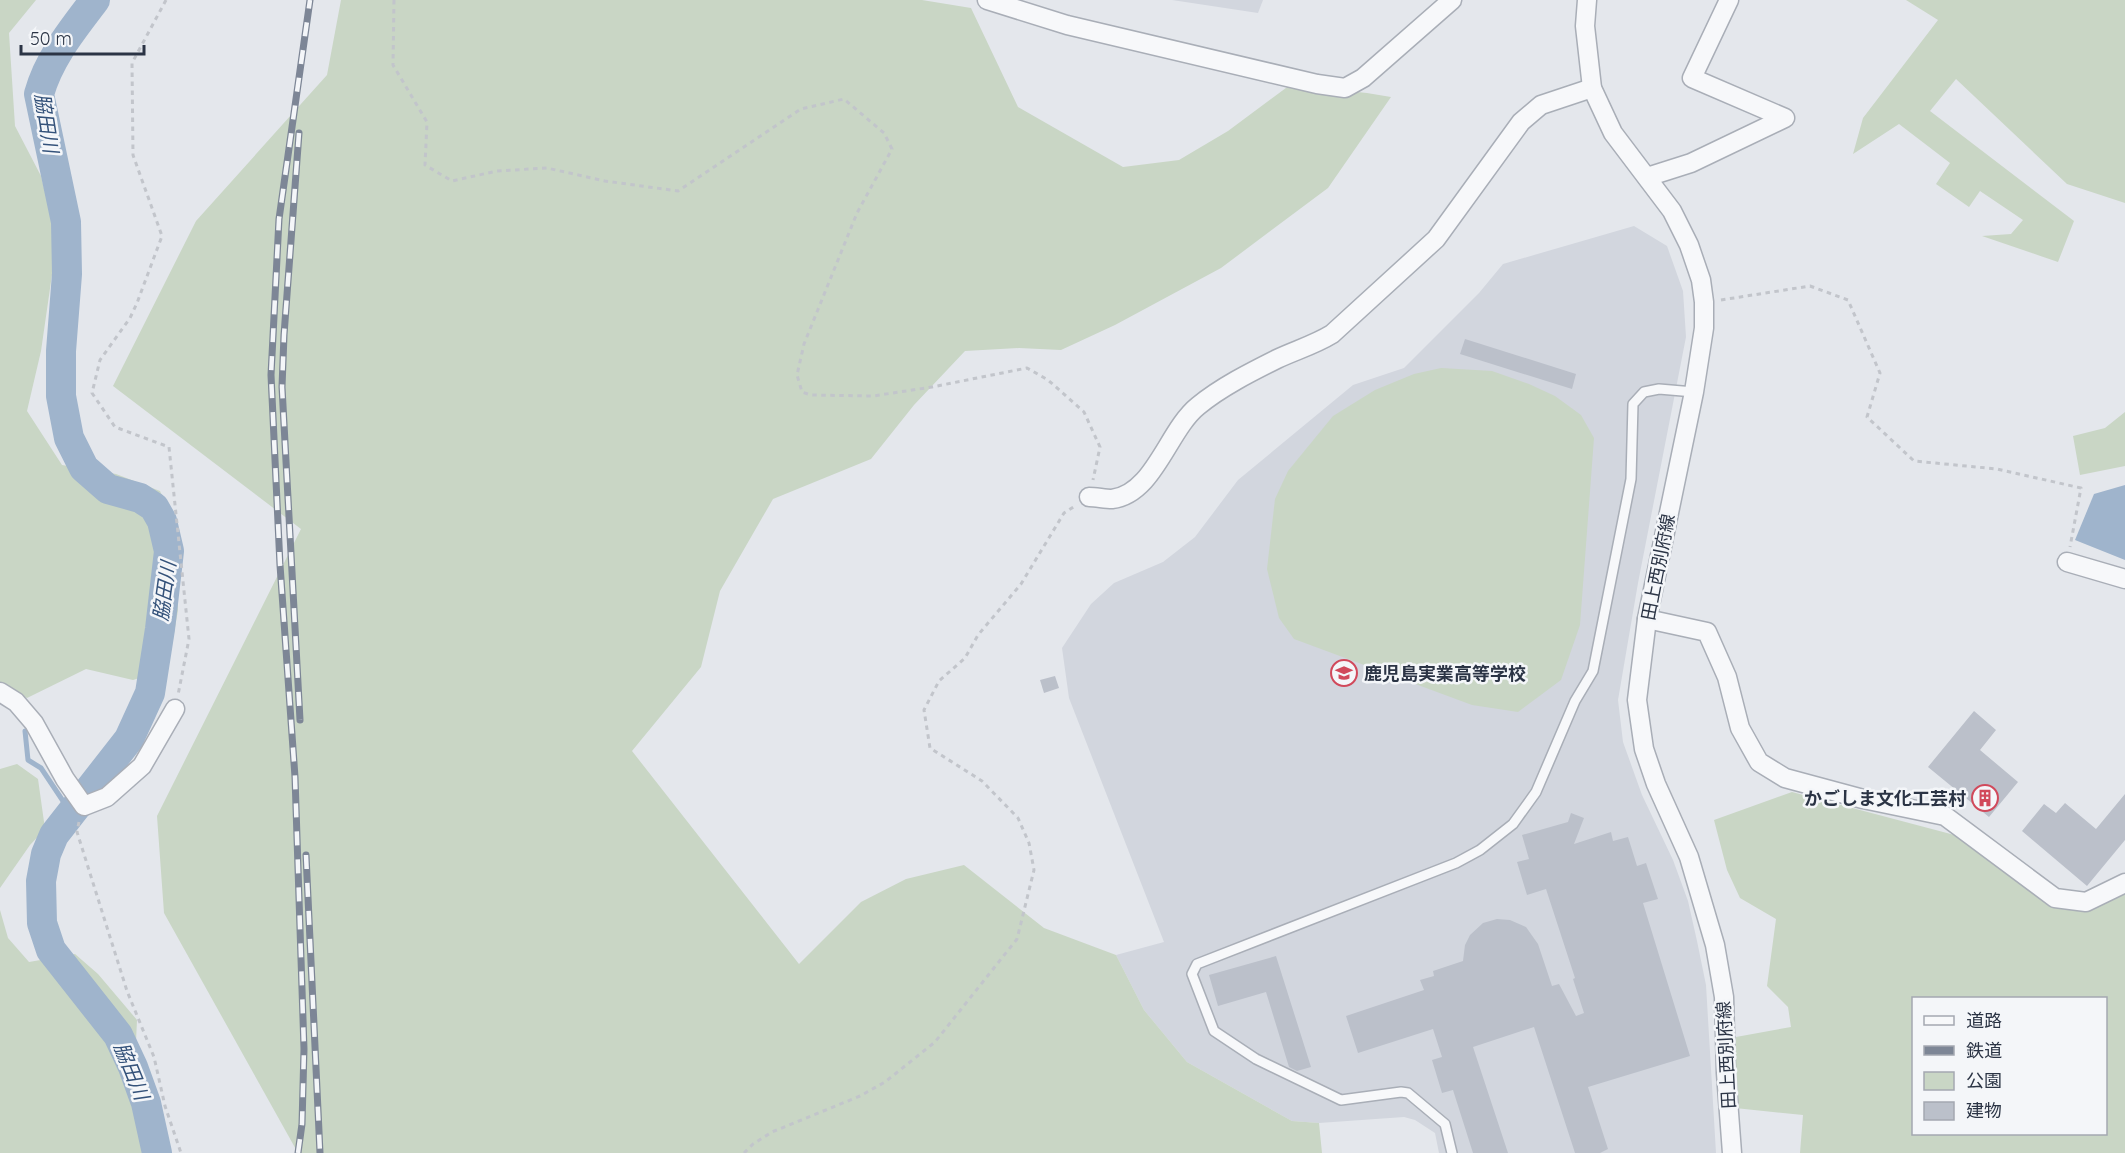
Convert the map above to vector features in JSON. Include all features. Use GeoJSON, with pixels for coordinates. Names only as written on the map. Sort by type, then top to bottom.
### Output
{"type":"FeatureCollection","features":[{"type":"Feature","properties":{"kind":"street"},"geometry":{"type":"LineString","coordinates":[[987,0],[1067,25],[1317,84],[1345,88],[1363,78],[1452,0]]}},
{"type":"Feature","properties":{"kind":"street","name":"田上西別府線"},"geometry":{"type":"LineString","coordinates":[[1587,0],[1585,26],[1592,88],[1613,133],[1631,160],[1647,177],[1672,211],[1689,245],[1701,280],[1704,302],[1704,328],[1694,392],[1647,619],[1637,700],[1644,749],[1656,784],[1689,857],[1715,945],[1724,997],[1726,1073],[1732,1153]]}},
{"type":"Feature","properties":{"kind":"street"},"geometry":{"type":"LineString","coordinates":[[1647,177],[1691,163],[1785,118],[1692,78],[1729,0]]}},
{"type":"Feature","properties":{"kind":"street"},"geometry":{"type":"LineString","coordinates":[[1089,497],[1113,499],[1129,493],[1142,484],[1195,408],[1279,358],[1314,345],[1332,334],[1436,239],[1521,122],[1541,105],[1592,88]]}},
{"type":"Feature","properties":{"kind":"street"},"geometry":{"type":"LineString","coordinates":[[2067,562],[2125,579]]}},
{"type":"Feature","properties":{"kind":"street"},"geometry":{"type":"LineString","coordinates":[[1647,619],[1707,632],[1727,677],[1740,728],[1759,762],[1785,778],[1863,799],[1945,816],[2055,898],[2086,902],[2125,883]]}},
{"type":"Feature","properties":{"kind":"street"},"geometry":{"type":"LineString","coordinates":[[0,692],[16,702],[34,723],[65,779],[84,806],[107,797],[142,766],[175,709]]}},
{"type":"Feature","properties":{"kind":"lane"},"geometry":{"type":"LineString","coordinates":[[1452,1153],[1445,1124],[1408,1093],[1341,1100],[1256,1059],[1214,1031],[1193,983],[1192,974],[1197,964],[1456,863],[1480,850],[1513,824],[1536,792],[1575,702],[1593,670],[1631,479],[1633,404],[1644,392],[1659,389],[1694,392]]}},
{"type":"Feature","properties":{"kind":"path"},"geometry":{"type":"LineString","coordinates":[[166,0],[132,63],[133,155],[162,236],[130,318],[100,360],[92,393],[115,427],[169,447],[189,639],[175,709]]}},
{"type":"Feature","properties":{"kind":"path"},"geometry":{"type":"LineString","coordinates":[[394,0],[393,65],[427,122],[425,165],[452,181],[497,171],[547,168],[605,181],[678,191],[801,109],[844,99],[884,133],[892,149],[857,213],[804,344],[797,375],[802,392],[873,396],[933,387],[1027,368],[1048,380],[1084,412],[1100,447],[1089,497],[1064,513],[1020,584],[978,634],[965,658],[939,681],[924,710],[930,748],[982,781],[1018,818],[1029,843],[1034,870],[1017,939],[935,1042],[885,1082],[860,1096],[772,1132],[753,1144],[744,1153]]}},
{"type":"Feature","properties":{"kind":"path"},"geometry":{"type":"LineString","coordinates":[[1704,302],[1810,286],[1848,300],[1880,373],[1867,417],[1914,461],[1996,469],[2081,488],[2067,562]]}},
{"type":"Feature","properties":{"kind":"path"},"geometry":{"type":"LineString","coordinates":[[84,806],[77,832],[127,991],[154,1057],[165,1106],[181,1153]]}},
{"type":"Feature","properties":{"kind":"shaded area"},"geometry":{"type":"Polygon","coordinates":[[[1172,0],[1263,0],[1258,13],[1172,0]]]}},
{"type":"Feature","properties":{"kind":"shaded area","name":"鹿児島実業高等学校"},"geometry":{"type":"Polygon","coordinates":[[[1634,226],[1667,246],[1683,291],[1686,337],[1638,583],[1618,700],[1623,742],[1642,795],[1673,860],[1688,901],[1697,941],[1706,985],[1716,1153],[1439,1153],[1435,1133],[1415,1120],[1404,1117],[1319,1123],[1292,1121],[1187,1062],[1144,1010],[1116,955],[1164,942],[1069,698],[1062,648],[1091,604],[1114,583],[1163,562],[1195,537],[1238,480],[1353,385],[1404,368],[1479,293],[1503,264],[1634,226]]]}},
{"type":"Feature","properties":{"kind":"green space"},"geometry":{"type":"Polygon","coordinates":[[[0,0],[36,0],[9,33],[15,126],[41,176],[57,240],[41,351],[27,411],[62,465],[116,474],[160,491],[176,526],[178,610],[168,669],[133,680],[86,669],[27,698],[0,683],[0,0]]]}},
{"type":"Feature","properties":{"kind":"green space"},"geometry":{"type":"Polygon","coordinates":[[[341,0],[922,0],[971,8],[1018,107],[1123,167],[1179,160],[1228,131],[1290,85],[1391,97],[1328,188],[1221,268],[1115,325],[1061,350],[1019,348],[965,351],[914,405],[871,459],[773,499],[720,591],[701,667],[632,751],[799,964],[861,902],[906,879],[964,865],[1044,928],[1116,955],[1144,1010],[1187,1062],[1292,1121],[1319,1123],[1322,1153],[298,1153],[164,913],[157,816],[301,529],[113,386],[196,221],[327,75],[341,0]]]}},
{"type":"Feature","properties":{"kind":"green space"},"geometry":{"type":"Polygon","coordinates":[[[1906,0],[2125,0],[2125,203],[2067,184],[1956,79],[1930,111],[2074,221],[2058,262],[1982,236],[2011,234],[2023,220],[1980,191],[1969,207],[1936,184],[1950,163],[1899,124],[1853,154],[1863,118],[1938,20],[1906,0]]]}},
{"type":"Feature","properties":{"kind":"green space"},"geometry":{"type":"Polygon","coordinates":[[[1441,368],[1492,371],[1529,384],[1555,396],[1581,415],[1594,438],[1580,625],[1561,680],[1518,712],[1472,705],[1294,639],[1279,618],[1267,569],[1275,499],[1288,471],[1333,416],[1375,390],[1414,374],[1441,368]]]}},
{"type":"Feature","properties":{"kind":"green space"},"geometry":{"type":"Polygon","coordinates":[[[2125,412],[2125,466],[2080,475],[2073,436],[2105,428],[2125,412]]]}},
{"type":"Feature","properties":{"kind":"green space"},"geometry":{"type":"Polygon","coordinates":[[[17,764],[38,779],[45,829],[30,845],[0,888],[0,769],[17,764]]]}},
{"type":"Feature","properties":{"kind":"green space"},"geometry":{"type":"Polygon","coordinates":[[[1792,792],[1962,837],[2042,900],[2088,908],[2125,888],[2125,1153],[1800,1153],[1803,1115],[1735,1108],[1736,1037],[1791,1027],[1788,1007],[1767,986],[1776,919],[1740,898],[1727,870],[1714,820],[1792,792]]]}},
{"type":"Feature","properties":{"kind":"green space"},"geometry":{"type":"Polygon","coordinates":[[[0,910],[8,938],[29,962],[75,954],[98,974],[137,1020],[134,1085],[149,1153],[0,1153],[0,910]]]}},
{"type":"Feature","properties":{"kind":"water"},"geometry":{"type":"Polygon","coordinates":[[[2125,485],[2125,560],[2075,540],[2094,494],[2125,485]]]}},
{"type":"Feature","properties":{"kind":"building"},"geometry":{"type":"Polygon","coordinates":[[[1465,339],[1576,374],[1572,389],[1460,354],[1465,339]]]}},
{"type":"Feature","properties":{"kind":"building"},"geometry":{"type":"Polygon","coordinates":[[[1055,676],[1059,688],[1044,693],[1040,680],[1055,676]]]}},
{"type":"Feature","properties":{"kind":"building"},"geometry":{"type":"Polygon","coordinates":[[[1974,711],[1996,730],[1980,750],[2018,782],[1989,817],[1928,767],[1974,711]]]}},
{"type":"Feature","properties":{"kind":"building"},"geometry":{"type":"Polygon","coordinates":[[[2125,794],[2125,840],[2087,886],[2022,831],[2044,804],[2056,813],[2065,803],[2096,829],[2125,794]]]}},
{"type":"Feature","properties":{"kind":"building"},"geometry":{"type":"Polygon","coordinates":[[[1571,813],[1584,818],[1574,844],[1611,832],[1613,841],[1628,837],[1637,866],[1646,863],[1658,899],[1643,903],[1690,1056],[1588,1087],[1608,1149],[1600,1153],[1575,1153],[1534,1027],[1473,1047],[1508,1153],[1473,1153],[1453,1090],[1442,1093],[1432,1060],[1442,1057],[1433,1029],[1358,1053],[1346,1016],[1424,990],[1420,980],[1434,976],[1433,971],[1463,961],[1465,945],[1470,935],[1483,923],[1497,919],[1510,920],[1526,927],[1538,944],[1552,986],[1559,984],[1576,1016],[1584,1013],[1546,889],[1527,895],[1517,862],[1529,859],[1522,835],[1568,822],[1571,813]]]}},
{"type":"Feature","properties":{"kind":"building"},"geometry":{"type":"Polygon","coordinates":[[[1276,956],[1311,1067],[1297,1071],[1289,1067],[1266,992],[1218,1006],[1209,975],[1276,956]]]}},
{"type":"Feature","properties":{"kind":"waterway","name":"脇田川"},"geometry":{"type":"LineString","coordinates":[[95,0],[55,56],[39,94],[66,222],[67,274],[61,351],[61,396],[69,438],[84,468],[108,489],[140,498],[154,507],[162,521],[169,551],[150,693],[129,739],[54,835],[46,854],[41,881],[42,923],[51,950],[118,1035],[146,1103],[157,1153]]}},
{"type":"Feature","properties":{"kind":"waterway"},"geometry":{"type":"LineString","coordinates":[[25,731],[28,760],[41,768],[71,813]]}},
{"type":"Feature","properties":{"kind":"railway"},"geometry":{"type":"LineString","coordinates":[[298,1153],[302,1124],[304,1049],[295,777],[280,565],[271,375],[279,219],[310,0]]}},
{"type":"Feature","properties":{"kind":"railway"},"geometry":{"type":"LineString","coordinates":[[299,133],[282,387],[300,720]]}},
{"type":"Feature","properties":{"kind":"railway"},"geometry":{"type":"LineString","coordinates":[[306,855],[320,1153]]}},
{"type":"Feature","properties":{"kind":"place","name":"鹿児島実業高等学校"},"geometry":{"type":"Point","coordinates":[1344,673]}},
{"type":"Feature","properties":{"kind":"place","name":"かごしま文化工芸村"},"geometry":{"type":"Point","coordinates":[1985,798]}}]}
